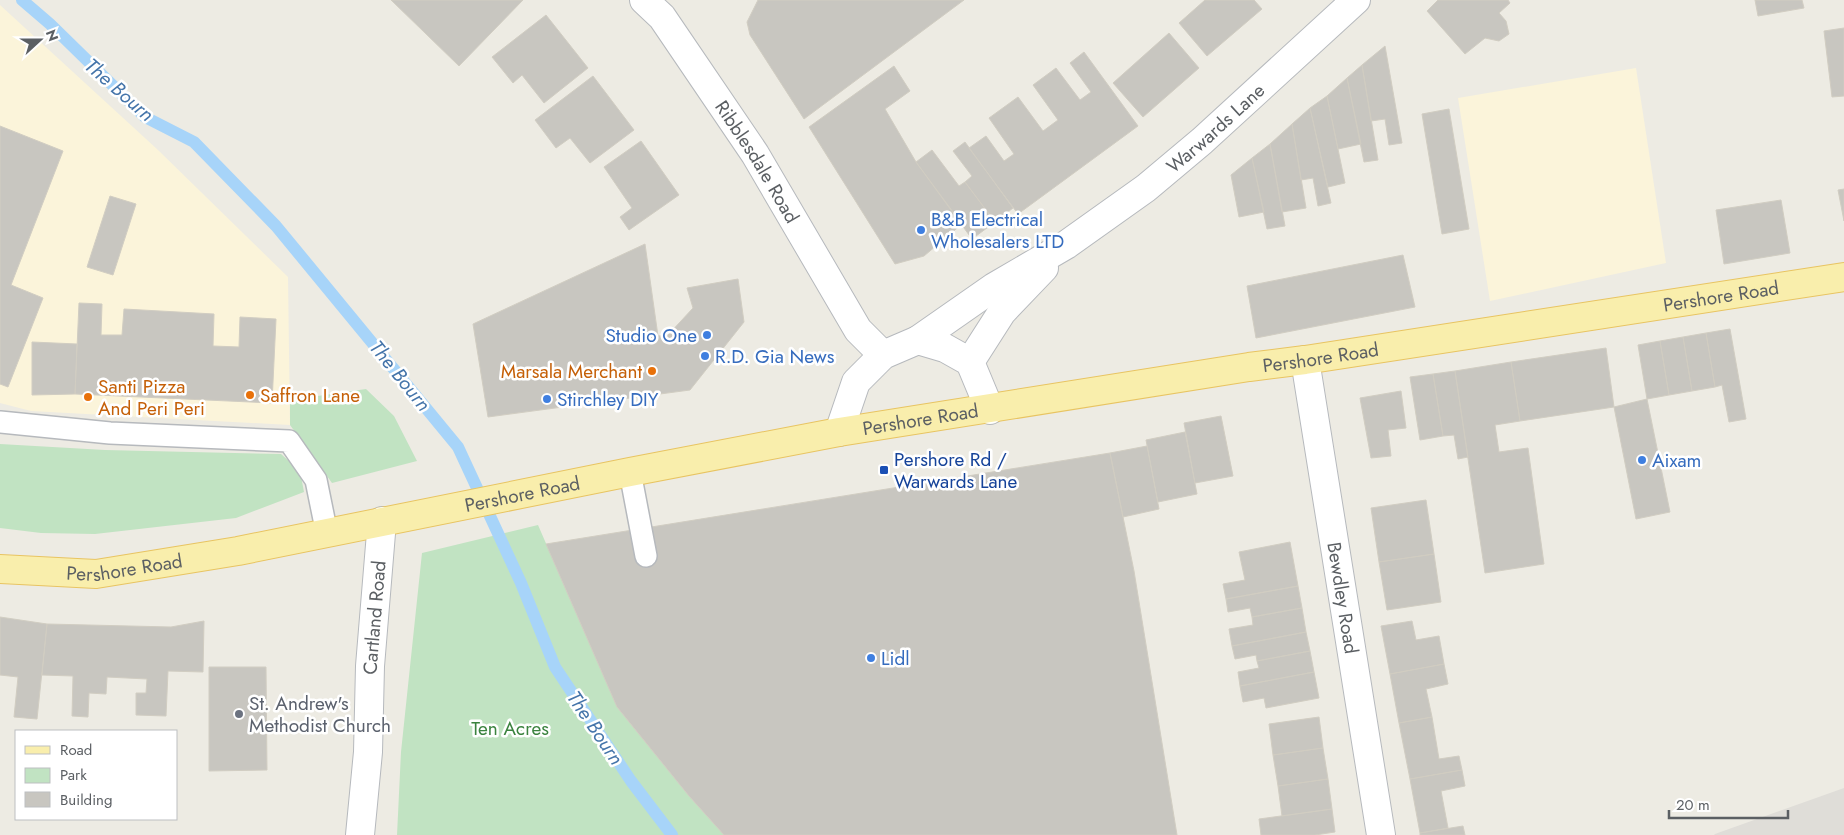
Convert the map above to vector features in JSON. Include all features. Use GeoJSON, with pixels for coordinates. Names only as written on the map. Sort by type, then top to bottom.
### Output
{"type":"FeatureCollection","features":[{"type":"Feature","properties":{"kind":"main road","name":"Pershore Road"},"geometry":{"type":"LineString","coordinates":[[0,569],[96,574],[238,551],[327,534],[382,521],[839,432],[1844,277]]}},
{"type":"Feature","properties":{"kind":"street","name":"Warwards Lane"},"geometry":{"type":"LineString","coordinates":[[883,355],[918,340],[994,287],[1066,245],[1146,188],[1202,141],[1356,0]]}},
{"type":"Feature","properties":{"kind":"street","name":"Ribblesdale Road"},"geometry":{"type":"LineString","coordinates":[[659,6],[755,154],[858,330],[883,355]]}},
{"type":"Feature","properties":{"kind":"street","name":"Warwards Lane"},"geometry":{"type":"LineString","coordinates":[[970,362],[1002,312],[1066,245]]}},
{"type":"Feature","properties":{"kind":"street"},"geometry":{"type":"LineString","coordinates":[[839,432],[856,382],[858,330]]}},
{"type":"Feature","properties":{"kind":"street"},"geometry":{"type":"LineString","coordinates":[[918,340],[945,348],[970,362],[990,410]]}},
{"type":"Feature","properties":{"kind":"street"},"geometry":{"type":"LineString","coordinates":[[856,382],[883,355]]}},
{"type":"Feature","properties":{"kind":"street","name":"Bewdley Road"},"geometry":{"type":"LineString","coordinates":[[1305,360],[1381,835]]}},
{"type":"Feature","properties":{"kind":"street","name":"Cartland Road"},"geometry":{"type":"LineString","coordinates":[[360,835],[368,752],[370,666],[382,521]]}},
{"type":"Feature","properties":{"kind":"lane"},"geometry":{"type":"LineString","coordinates":[[0,422],[110,433],[289,441],[316,480],[327,534]]}},
{"type":"Feature","properties":{"kind":"lane"},"geometry":{"type":"LineString","coordinates":[[630,472],[646,556]]}},
{"type":"Feature","properties":{"kind":"shaded area"},"geometry":{"type":"Polygon","coordinates":[[[0,5],[158,150],[288,277],[290,425],[31,411],[0,403],[0,5]]]}},
{"type":"Feature","properties":{"kind":"shaded area"},"geometry":{"type":"Polygon","coordinates":[[[1636,68],[1666,263],[1490,301],[1458,98],[1636,68]]]}},
{"type":"Feature","properties":{"kind":"shaded area"},"geometry":{"type":"Polygon","coordinates":[[[1844,788],[1844,835],[1714,835],[1715,834],[1844,788]]]}},
{"type":"Feature","properties":{"kind":"green space"},"geometry":{"type":"Polygon","coordinates":[[[366,389],[394,416],[417,461],[332,483],[290,425],[290,400],[366,389]]]}},
{"type":"Feature","properties":{"kind":"green space"},"geometry":{"type":"Polygon","coordinates":[[[0,444],[105,450],[281,454],[300,471],[304,492],[236,518],[95,534],[41,533],[0,528],[0,444]]]}},
{"type":"Feature","properties":{"kind":"green space","name":"Ten Acres"},"geometry":{"type":"Polygon","coordinates":[[[538,525],[617,707],[689,796],[724,835],[397,835],[401,752],[422,553],[538,525]]]}},
{"type":"Feature","properties":{"kind":"building"},"geometry":{"type":"Polygon","coordinates":[[[391,0],[523,0],[459,66],[391,0]]]}},
{"type":"Feature","properties":{"kind":"building"},"geometry":{"type":"Polygon","coordinates":[[[758,0],[964,0],[804,119],[750,35],[747,22],[758,0]]]}},
{"type":"Feature","properties":{"kind":"building"},"geometry":{"type":"Polygon","coordinates":[[[1205,0],[1254,0],[1262,9],[1207,56],[1179,23],[1205,0]]]}},
{"type":"Feature","properties":{"kind":"building"},"geometry":{"type":"Polygon","coordinates":[[[1438,0],[1508,0],[1510,3],[1499,13],[1506,21],[1509,34],[1499,41],[1485,38],[1465,54],[1427,11],[1438,0]]]}},
{"type":"Feature","properties":{"kind":"building"},"geometry":{"type":"Polygon","coordinates":[[[1755,0],[1802,0],[1804,8],[1758,16],[1755,0]]]}},
{"type":"Feature","properties":{"kind":"building"},"geometry":{"type":"Polygon","coordinates":[[[546,15],[588,68],[544,103],[522,75],[513,83],[492,57],[546,15]]]}},
{"type":"Feature","properties":{"kind":"building"},"geometry":{"type":"Polygon","coordinates":[[[1844,28],[1844,96],[1832,97],[1824,31],[1844,28]]]}},
{"type":"Feature","properties":{"kind":"building"},"geometry":{"type":"Polygon","coordinates":[[[1169,33],[1199,68],[1143,117],[1113,83],[1169,33]]]}},
{"type":"Feature","properties":{"kind":"building"},"geometry":{"type":"Polygon","coordinates":[[[1385,46],[1402,143],[1389,145],[1385,119],[1371,121],[1362,65],[1385,46]]]}},
{"type":"Feature","properties":{"kind":"building"},"geometry":{"type":"Polygon","coordinates":[[[1084,52],[1138,126],[1018,214],[969,148],[986,136],[1004,161],[1014,154],[989,118],[1018,97],[1043,131],[1058,120],[1033,85],[1056,68],[1080,100],[1091,92],[1070,63],[1084,52]]]}},
{"type":"Feature","properties":{"kind":"building"},"geometry":{"type":"Polygon","coordinates":[[[1362,65],[1378,160],[1364,162],[1347,78],[1362,65]]]}},
{"type":"Feature","properties":{"kind":"building"},"geometry":{"type":"Polygon","coordinates":[[[894,66],[910,91],[885,109],[916,162],[962,224],[924,256],[895,264],[809,127],[894,66]]]}},
{"type":"Feature","properties":{"kind":"building"},"geometry":{"type":"Polygon","coordinates":[[[593,76],[634,130],[590,163],[570,138],[556,148],[535,120],[593,76]]]}},
{"type":"Feature","properties":{"kind":"building"},"geometry":{"type":"Polygon","coordinates":[[[1347,78],[1361,144],[1338,149],[1327,96],[1347,78]]]}},
{"type":"Feature","properties":{"kind":"building"},"geometry":{"type":"Polygon","coordinates":[[[1327,96],[1345,183],[1328,187],[1310,108],[1327,96]]]}},
{"type":"Feature","properties":{"kind":"building"},"geometry":{"type":"Polygon","coordinates":[[[1310,108],[1331,203],[1318,206],[1313,178],[1301,180],[1292,124],[1310,108]]]}},
{"type":"Feature","properties":{"kind":"building"},"geometry":{"type":"Polygon","coordinates":[[[1449,109],[1469,229],[1442,234],[1422,114],[1449,109]]]}},
{"type":"Feature","properties":{"kind":"building"},"geometry":{"type":"Polygon","coordinates":[[[1292,124],[1306,208],[1282,212],[1270,144],[1292,124]]]}},
{"type":"Feature","properties":{"kind":"building"},"geometry":{"type":"Polygon","coordinates":[[[0,126],[63,151],[11,285],[43,298],[8,387],[0,384],[0,126]]]}},
{"type":"Feature","properties":{"kind":"building"},"geometry":{"type":"Polygon","coordinates":[[[641,141],[679,195],[629,230],[620,217],[632,208],[604,167],[641,141]]]}},
{"type":"Feature","properties":{"kind":"building"},"geometry":{"type":"Polygon","coordinates":[[[965,142],[1013,208],[995,222],[965,182],[972,176],[953,151],[965,142]]]}},
{"type":"Feature","properties":{"kind":"building"},"geometry":{"type":"Polygon","coordinates":[[[1270,144],[1285,226],[1267,229],[1252,158],[1270,144]]]}},
{"type":"Feature","properties":{"kind":"building"},"geometry":{"type":"Polygon","coordinates":[[[932,150],[959,186],[965,182],[995,222],[972,239],[916,162],[932,150]]]}},
{"type":"Feature","properties":{"kind":"building"},"geometry":{"type":"Polygon","coordinates":[[[1252,158],[1264,212],[1239,217],[1231,175],[1252,158]]]}},
{"type":"Feature","properties":{"kind":"building"},"geometry":{"type":"Polygon","coordinates":[[[1844,189],[1844,221],[1838,190],[1844,189]]]}},
{"type":"Feature","properties":{"kind":"building"},"geometry":{"type":"Polygon","coordinates":[[[110,196],[136,204],[113,275],[87,267],[110,196]]]}},
{"type":"Feature","properties":{"kind":"building"},"geometry":{"type":"Polygon","coordinates":[[[1781,200],[1790,253],[1724,264],[1716,210],[1781,200]]]}},
{"type":"Feature","properties":{"kind":"building"},"geometry":{"type":"Polygon","coordinates":[[[645,244],[658,336],[668,335],[693,308],[687,288],[738,279],[744,322],[690,390],[488,417],[473,324],[645,244]]]}},
{"type":"Feature","properties":{"kind":"building"},"geometry":{"type":"Polygon","coordinates":[[[1403,255],[1415,307],[1256,338],[1247,286],[1403,255]]]}},
{"type":"Feature","properties":{"kind":"building"},"geometry":{"type":"Polygon","coordinates":[[[79,303],[102,304],[101,335],[122,335],[124,309],[214,314],[213,346],[239,347],[240,317],[276,319],[272,403],[75,394],[79,303]]]}},
{"type":"Feature","properties":{"kind":"building"},"geometry":{"type":"Polygon","coordinates":[[[1730,329],[1746,419],[1729,422],[1722,385],[1715,387],[1706,333],[1730,329]]]}},
{"type":"Feature","properties":{"kind":"building"},"geometry":{"type":"Polygon","coordinates":[[[1706,333],[1715,387],[1692,391],[1683,337],[1706,333]]]}},
{"type":"Feature","properties":{"kind":"building"},"geometry":{"type":"Polygon","coordinates":[[[1683,337],[1692,391],[1669,395],[1660,341],[1683,337]]]}},
{"type":"Feature","properties":{"kind":"building"},"geometry":{"type":"Polygon","coordinates":[[[1660,341],[1669,395],[1647,399],[1638,345],[1660,341]]]}},
{"type":"Feature","properties":{"kind":"building"},"geometry":{"type":"Polygon","coordinates":[[[32,342],[77,344],[75,394],[32,395],[32,342]]]}},
{"type":"Feature","properties":{"kind":"building"},"geometry":{"type":"Polygon","coordinates":[[[1606,348],[1614,407],[1520,421],[1511,362],[1606,348]]]}},
{"type":"Feature","properties":{"kind":"building"},"geometry":{"type":"Polygon","coordinates":[[[1511,362],[1520,421],[1495,425],[1499,452],[1528,448],[1544,564],[1485,573],[1455,371],[1511,362]]]}},
{"type":"Feature","properties":{"kind":"building"},"geometry":{"type":"Polygon","coordinates":[[[1455,371],[1468,457],[1458,459],[1454,435],[1443,436],[1433,374],[1455,371]]]}},
{"type":"Feature","properties":{"kind":"building"},"geometry":{"type":"Polygon","coordinates":[[[1433,374],[1443,436],[1420,440],[1410,377],[1433,374]]]}},
{"type":"Feature","properties":{"kind":"building"},"geometry":{"type":"Polygon","coordinates":[[[1401,391],[1406,428],[1388,430],[1391,456],[1371,458],[1360,398],[1401,391]]]}},
{"type":"Feature","properties":{"kind":"building","name":"Aixam"},"geometry":{"type":"Polygon","coordinates":[[[1647,399],[1670,512],[1636,519],[1614,407],[1647,399]]]}},
{"type":"Feature","properties":{"kind":"building"},"geometry":{"type":"Polygon","coordinates":[[[1221,416],[1233,476],[1195,483],[1184,423],[1221,416]]]}},
{"type":"Feature","properties":{"kind":"building"},"geometry":{"type":"Polygon","coordinates":[[[1185,432],[1197,494],[1158,502],[1146,440],[1185,432]]]}},
{"type":"Feature","properties":{"kind":"building"},"geometry":{"type":"Polygon","coordinates":[[[1147,446],[1159,509],[1123,517],[1110,453],[1147,446]]]}},
{"type":"Feature","properties":{"kind":"building","name":"Lidl"},"geometry":{"type":"Polygon","coordinates":[[[1110,453],[1134,571],[1177,835],[724,835],[689,796],[617,707],[546,544],[1110,453]]]}},
{"type":"Feature","properties":{"kind":"building"},"geometry":{"type":"Polygon","coordinates":[[[1426,500],[1434,554],[1379,562],[1371,508],[1426,500]]]}},
{"type":"Feature","properties":{"kind":"building"},"geometry":{"type":"Polygon","coordinates":[[[1290,542],[1298,586],[1226,599],[1223,584],[1245,580],[1239,552],[1290,542]]]}},
{"type":"Feature","properties":{"kind":"building"},"geometry":{"type":"Polygon","coordinates":[[[1434,554],[1441,602],[1387,610],[1379,562],[1434,554]]]}},
{"type":"Feature","properties":{"kind":"building"},"geometry":{"type":"Polygon","coordinates":[[[1298,586],[1302,608],[1252,617],[1250,608],[1228,612],[1226,599],[1298,586]]]}},
{"type":"Feature","properties":{"kind":"building"},"geometry":{"type":"Polygon","coordinates":[[[1302,608],[1306,632],[1232,646],[1229,629],[1253,625],[1252,617],[1302,608]]]}},
{"type":"Feature","properties":{"kind":"building"},"geometry":{"type":"Polygon","coordinates":[[[0,617],[47,624],[37,719],[14,717],[18,677],[0,675],[0,617]]]}},
{"type":"Feature","properties":{"kind":"building"},"geometry":{"type":"Polygon","coordinates":[[[204,621],[203,672],[168,671],[166,716],[136,715],[136,693],[146,693],[147,679],[107,677],[106,694],[89,693],[88,717],[72,716],[73,676],[42,675],[47,624],[171,627],[204,621]]]}},
{"type":"Feature","properties":{"kind":"building"},"geometry":{"type":"Polygon","coordinates":[[[1412,621],[1416,640],[1439,636],[1444,664],[1390,674],[1381,626],[1412,621]]]}},
{"type":"Feature","properties":{"kind":"building"},"geometry":{"type":"Polygon","coordinates":[[[1306,632],[1310,651],[1257,661],[1256,655],[1235,659],[1232,646],[1306,632]]]}},
{"type":"Feature","properties":{"kind":"building"},"geometry":{"type":"Polygon","coordinates":[[[1310,651],[1314,672],[1240,686],[1238,672],[1259,668],[1257,661],[1310,651]]]}},
{"type":"Feature","properties":{"kind":"building"},"geometry":{"type":"Polygon","coordinates":[[[1444,664],[1448,684],[1426,689],[1432,717],[1399,723],[1390,674],[1444,664]]]}},
{"type":"Feature","properties":{"kind":"building"},"geometry":{"type":"Polygon","coordinates":[[[209,667],[266,667],[267,770],[209,771],[209,667]]]}},
{"type":"Feature","properties":{"kind":"building"},"geometry":{"type":"Polygon","coordinates":[[[1314,672],[1319,698],[1266,708],[1264,698],[1243,702],[1240,686],[1314,672]]]}},
{"type":"Feature","properties":{"kind":"building"},"geometry":{"type":"Polygon","coordinates":[[[1319,717],[1323,748],[1273,755],[1269,724],[1319,717]]]}},
{"type":"Feature","properties":{"kind":"building"},"geometry":{"type":"Polygon","coordinates":[[[1432,717],[1439,759],[1459,756],[1462,770],[1410,779],[1399,723],[1432,717]]]}},
{"type":"Feature","properties":{"kind":"building"},"geometry":{"type":"Polygon","coordinates":[[[1323,748],[1328,779],[1278,786],[1273,755],[1323,748]]]}},
{"type":"Feature","properties":{"kind":"building"},"geometry":{"type":"Polygon","coordinates":[[[1462,770],[1465,786],[1441,791],[1448,828],[1420,833],[1410,779],[1462,770]]]}},
{"type":"Feature","properties":{"kind":"building"},"geometry":{"type":"Polygon","coordinates":[[[1328,779],[1332,809],[1282,816],[1278,786],[1328,779]]]}},
{"type":"Feature","properties":{"kind":"building"},"geometry":{"type":"Polygon","coordinates":[[[1332,809],[1335,832],[1315,835],[1261,835],[1259,819],[1332,809]]]}},
{"type":"Feature","properties":{"kind":"building"},"geometry":{"type":"Polygon","coordinates":[[[1463,826],[1465,835],[1420,835],[1420,833],[1463,826]]]}},
{"type":"Feature","properties":{"kind":"waterway","name":"The Bourn"},"geometry":{"type":"LineString","coordinates":[[22,0],[50,24],[145,117],[194,142],[276,226],[458,447],[521,583],[555,667],[631,781],[672,835]]}},
{"type":"Feature","properties":{"kind":"place","name":"B&B Electrical Wholesalers LTD"},"geometry":{"type":"Point","coordinates":[921,230]}},
{"type":"Feature","properties":{"kind":"place","name":"Studio One"},"geometry":{"type":"Point","coordinates":[707,335]}},
{"type":"Feature","properties":{"kind":"place","name":"R.D. Gia News"},"geometry":{"type":"Point","coordinates":[705,356]}},
{"type":"Feature","properties":{"kind":"place","name":"Marsala Merchant"},"geometry":{"type":"Point","coordinates":[652,371]}},
{"type":"Feature","properties":{"kind":"place","name":"Saffron Lane"},"geometry":{"type":"Point","coordinates":[250,395]}},
{"type":"Feature","properties":{"kind":"place","name":"Santi Pizza And Peri Peri"},"geometry":{"type":"Point","coordinates":[88,397]}},
{"type":"Feature","properties":{"kind":"place","name":"Stirchley DIY"},"geometry":{"type":"Point","coordinates":[547,399]}},
{"type":"Feature","properties":{"kind":"place","name":"Aixam"},"geometry":{"type":"Point","coordinates":[1642,460]}},
{"type":"Feature","properties":{"kind":"place","name":"Pershore Rd / Warwards Lane"},"geometry":{"type":"Point","coordinates":[884,470]}},
{"type":"Feature","properties":{"kind":"place","name":"Lidl"},"geometry":{"type":"Point","coordinates":[871,658]}},
{"type":"Feature","properties":{"kind":"place","name":"St. Andrew's Methodist Church"},"geometry":{"type":"Point","coordinates":[239,714]}}]}
